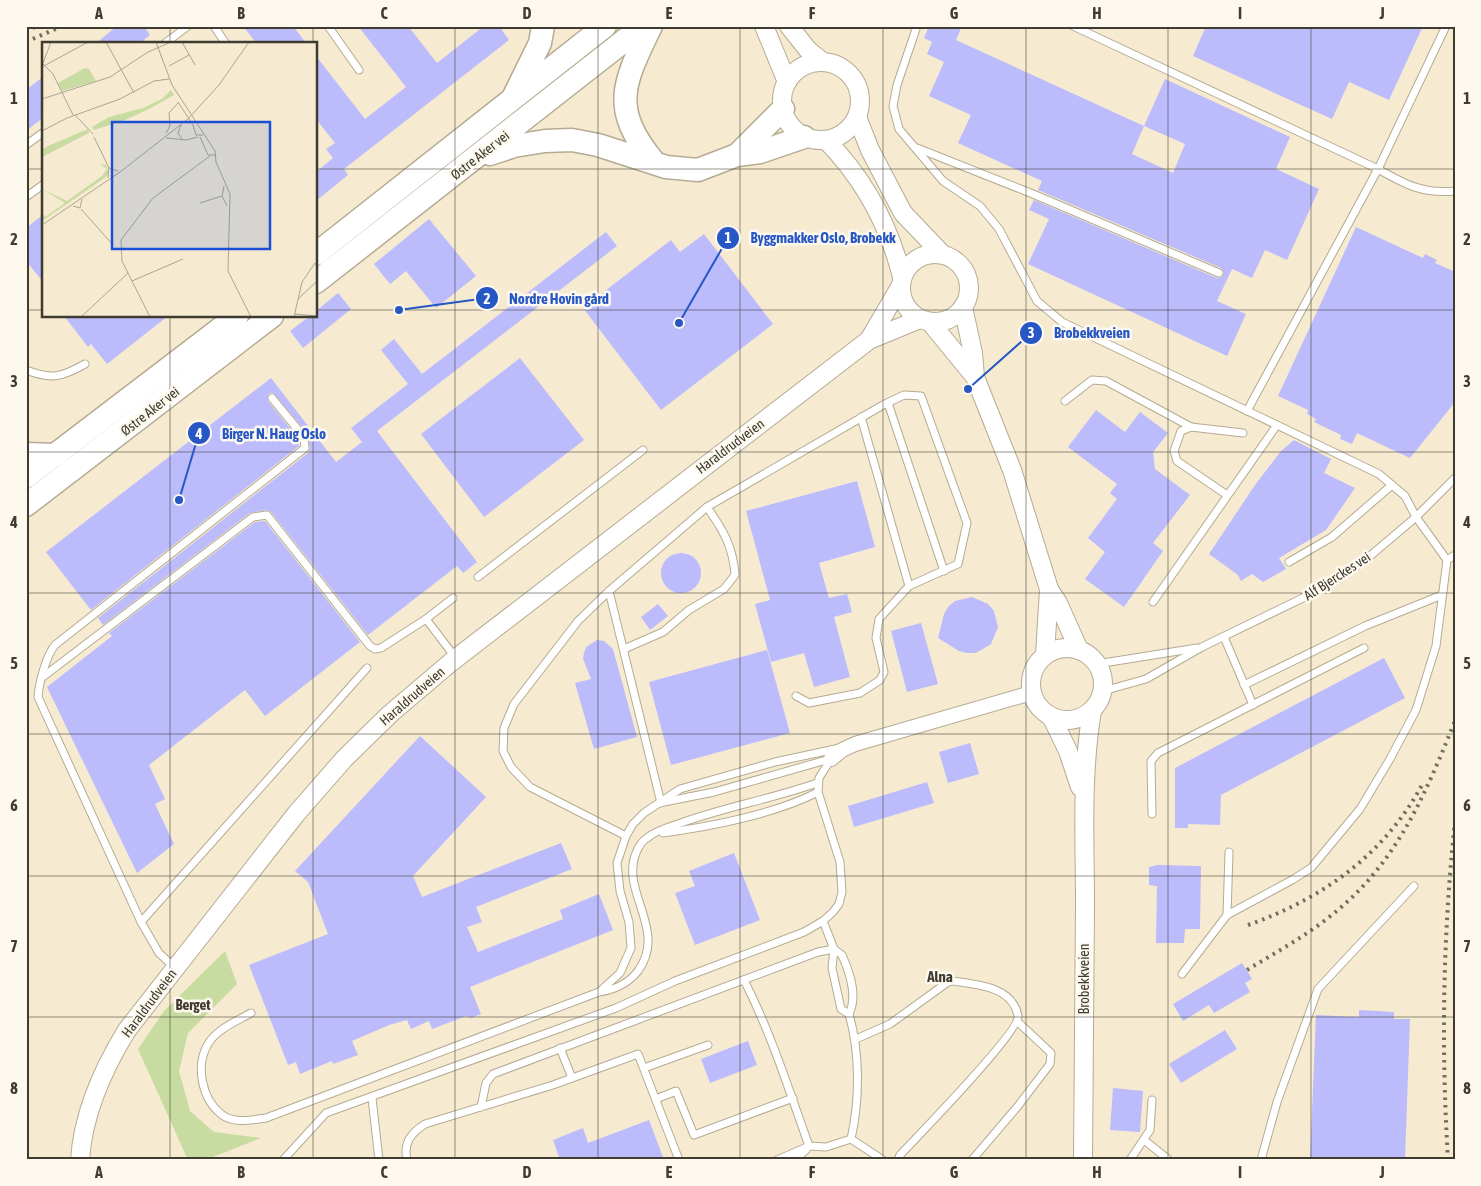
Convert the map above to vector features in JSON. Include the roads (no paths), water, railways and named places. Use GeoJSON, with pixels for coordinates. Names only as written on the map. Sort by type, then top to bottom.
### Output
{"type":"FeatureCollection","features":[{"type":"Feature","properties":{"kind":"highway"},"geometry":{"type":"LineString","coordinates":[[511,102],[540,43],[543,26]]}},
{"type":"Feature","properties":{"kind":"highway","name":"Østre Aker vei"},"geometry":{"type":"LineString","coordinates":[[318,252],[605,26]]}},
{"type":"Feature","properties":{"kind":"highway","name":"Østre Aker vei"},"geometry":{"type":"LineString","coordinates":[[318,280],[643,26]]}},
{"type":"Feature","properties":{"kind":"highway"},"geometry":{"type":"LineString","coordinates":[[651,26],[632,66],[625,101],[628,124],[654,162]]}},
{"type":"Feature","properties":{"kind":"highway"},"geometry":{"type":"LineString","coordinates":[[737,155],[783,110]]}},
{"type":"Feature","properties":{"kind":"highway"},"geometry":{"type":"LineString","coordinates":[[475,159],[514,146],[558,140],[584,141],[677,170],[698,170],[737,155],[760,152],[804,137]]}},
{"type":"Feature","properties":{"kind":"highway","name":"Østre Aker vei"},"geometry":{"type":"LineString","coordinates":[[26,477],[234,318]]}},
{"type":"Feature","properties":{"kind":"highway","name":"Østre Aker vei"},"geometry":{"type":"LineString","coordinates":[[26,505],[269,318]]}},
{"type":"Feature","properties":{"kind":"highway"},"geometry":{"type":"LineString","coordinates":[[26,454],[56,455]]}},
{"type":"Feature","properties":{"kind":"street"},"geometry":{"type":"LineString","coordinates":[[764,26],[787,82]]}},
{"type":"Feature","properties":{"kind":"street"},"geometry":{"type":"LineString","coordinates":[[789,26],[808,50],[823,62],[844,69],[857,86],[860,107],[857,118],[841,135],[826,140],[804,137],[790,126],[783,110],[782,95],[792,75],[806,65],[823,62]]}},
{"type":"Feature","properties":{"kind":"street"},"geometry":{"type":"LineString","coordinates":[[857,118],[873,157],[903,214],[942,254],[957,262],[967,275],[969,292],[964,307],[973,353],[975,377],[1012,470],[1049,589],[1058,603],[1079,650]]}},
{"type":"Feature","properties":{"kind":"street"},"geometry":{"type":"LineString","coordinates":[[826,140],[854,173],[873,203],[891,238],[906,306],[925,320],[975,377]]}},
{"type":"Feature","properties":{"kind":"street"},"geometry":{"type":"LineString","coordinates":[[901,282],[911,263],[918,258],[934,253],[942,254]]}},
{"type":"Feature","properties":{"kind":"street","name":"Haraldrudveien"},"geometry":{"type":"LineString","coordinates":[[869,340],[901,282]]}},
{"type":"Feature","properties":{"kind":"street"},"geometry":{"type":"LineString","coordinates":[[925,320],[948,320],[964,307]]}},
{"type":"Feature","properties":{"kind":"street","name":"Haraldrudveien"},"geometry":{"type":"LineString","coordinates":[[80,1160],[92,1102],[113,1053],[144,1006],[296,814],[344,759],[396,708],[456,658],[869,340],[925,320]]}},
{"type":"Feature","properties":{"kind":"street"},"geometry":{"type":"LineString","coordinates":[[1045,656],[1049,589]]}},
{"type":"Feature","properties":{"kind":"street"},"geometry":{"type":"LineString","coordinates":[[1061,648],[1079,650],[1086,653],[1098,664],[1103,677],[1103,691],[1099,702],[1092,711],[1080,719],[1066,721],[1052,718],[1035,703],[1031,693],[1032,672],[1045,656],[1061,648]]}},
{"type":"Feature","properties":{"kind":"street"},"geometry":{"type":"LineString","coordinates":[[831,759],[855,744],[1031,693]]}},
{"type":"Feature","properties":{"kind":"street","name":"Brobekkveien"},"geometry":{"type":"LineString","coordinates":[[1083,1160],[1085,906],[1083,797],[1085,757],[1092,711]]}},
{"type":"Feature","properties":{"kind":"street","name":"Brobekkveien"},"geometry":{"type":"LineString","coordinates":[[1052,718],[1068,751],[1083,797]]}},
{"type":"Feature","properties":{"kind":"lane"},"geometry":{"type":"LineString","coordinates":[[167,42],[188,26]]}},
{"type":"Feature","properties":{"kind":"lane"},"geometry":{"type":"LineString","coordinates":[[214,26],[225,42]]}},
{"type":"Feature","properties":{"kind":"lane"},"geometry":{"type":"LineString","coordinates":[[328,26],[359,70]]}},
{"type":"Feature","properties":{"kind":"lane"},"geometry":{"type":"LineString","coordinates":[[1073,26],[1378,169],[1410,187],[1435,193],[1455,191]]}},
{"type":"Feature","properties":{"kind":"lane"},"geometry":{"type":"LineString","coordinates":[[1247,410],[1378,169],[1446,26]]}},
{"type":"Feature","properties":{"kind":"lane"},"geometry":{"type":"LineString","coordinates":[[916,29],[897,85],[893,106],[899,129],[943,181],[980,206],[999,229],[1037,300],[1062,322],[1379,474],[1406,496],[1416,516],[1447,560],[1436,646],[1416,710],[1360,809],[1311,868],[1227,915],[1182,974]]}},
{"type":"Feature","properties":{"kind":"lane"},"geometry":{"type":"LineString","coordinates":[[26,145],[42,133]]}},
{"type":"Feature","properties":{"kind":"lane"},"geometry":{"type":"LineString","coordinates":[[914,147],[1033,194],[1219,273]]}},
{"type":"Feature","properties":{"kind":"lane"},"geometry":{"type":"LineString","coordinates":[[26,197],[42,185]]}},
{"type":"Feature","properties":{"kind":"lane"},"geometry":{"type":"LineString","coordinates":[[26,370],[41,376],[58,377],[85,364]]}},
{"type":"Feature","properties":{"kind":"lane"},"geometry":{"type":"LineString","coordinates":[[1065,400],[1092,380],[1106,381],[1191,427],[1243,434]]}},
{"type":"Feature","properties":{"kind":"lane"},"geometry":{"type":"LineString","coordinates":[[626,836],[530,787],[511,767],[503,751],[504,728],[514,704],[578,621],[609,591],[707,506],[808,450],[888,402],[904,395],[922,396],[967,523],[958,564],[909,586],[879,619],[876,638],[884,672],[880,680],[860,693],[809,703],[796,696]]}},
{"type":"Feature","properties":{"kind":"lane"},"geometry":{"type":"LineString","coordinates":[[175,968],[159,953],[141,922],[38,697],[39,686],[44,676],[47,654],[55,645],[305,448],[304,438],[272,398]]}},
{"type":"Feature","properties":{"kind":"lane"},"geometry":{"type":"LineString","coordinates":[[888,402],[944,571]]}},
{"type":"Feature","properties":{"kind":"lane"},"geometry":{"type":"LineString","coordinates":[[861,417],[909,586]]}},
{"type":"Feature","properties":{"kind":"lane"},"geometry":{"type":"LineString","coordinates":[[1153,602],[1277,425]]}},
{"type":"Feature","properties":{"kind":"lane"},"geometry":{"type":"LineString","coordinates":[[1191,427],[1181,431],[1174,451],[1177,461],[1228,495]]}},
{"type":"Feature","properties":{"kind":"lane"},"geometry":{"type":"LineString","coordinates":[[478,577],[643,450]]}},
{"type":"Feature","properties":{"kind":"lane","name":"Alf Bjerckes vei"},"geometry":{"type":"LineString","coordinates":[[1103,691],[1146,679],[1202,648],[1311,594],[1356,566],[1416,516],[1455,478]]}},
{"type":"Feature","properties":{"kind":"lane"},"geometry":{"type":"LineString","coordinates":[[1289,562],[1332,537],[1392,485]]}},
{"type":"Feature","properties":{"kind":"lane"},"geometry":{"type":"LineString","coordinates":[[624,649],[663,632],[689,610],[724,589],[735,575],[734,555],[723,530],[707,506]]}},
{"type":"Feature","properties":{"kind":"lane"},"geometry":{"type":"LineString","coordinates":[[44,676],[253,517],[261,514],[267,515],[370,646],[375,649],[381,648],[426,619],[453,598]]}},
{"type":"Feature","properties":{"kind":"lane"},"geometry":{"type":"LineString","coordinates":[[1447,560],[1455,555]]}},
{"type":"Feature","properties":{"kind":"lane"},"geometry":{"type":"LineString","coordinates":[[609,591],[661,803]]}},
{"type":"Feature","properties":{"kind":"lane"},"geometry":{"type":"LineString","coordinates":[[1244,685],[1365,626],[1442,595]]}},
{"type":"Feature","properties":{"kind":"lane"},"geometry":{"type":"LineString","coordinates":[[426,619],[456,658]]}},
{"type":"Feature","properties":{"kind":"lane"},"geometry":{"type":"LineString","coordinates":[[1224,637],[1253,705]]}},
{"type":"Feature","properties":{"kind":"lane","name":"Alf Bjerckes vei"},"geometry":{"type":"LineString","coordinates":[[1098,664],[1202,648]]}},
{"type":"Feature","properties":{"kind":"lane"},"geometry":{"type":"LineString","coordinates":[[1152,814],[1151,761],[1158,753],[1364,648]]}},
{"type":"Feature","properties":{"kind":"lane"},"geometry":{"type":"LineString","coordinates":[[141,922],[367,668]]}},
{"type":"Feature","properties":{"kind":"lane"},"geometry":{"type":"LineString","coordinates":[[599,992],[620,973],[631,948],[630,922],[618,879],[617,863],[626,836],[633,824],[644,813],[680,789],[775,762],[855,744]]}},
{"type":"Feature","properties":{"kind":"lane"},"geometry":{"type":"LineString","coordinates":[[661,803],[714,792],[831,759]]}},
{"type":"Feature","properties":{"kind":"lane"},"geometry":{"type":"LineString","coordinates":[[283,1160],[326,1113],[372,1098],[616,1008],[675,981],[804,932],[823,921],[839,904],[843,880],[840,862],[818,792],[817,783],[825,766],[831,759]]}},
{"type":"Feature","properties":{"kind":"lane"},"geometry":{"type":"LineString","coordinates":[[251,1013],[217,1032],[207,1045],[202,1061],[202,1078],[206,1094],[222,1115],[244,1122],[266,1118],[599,992],[612,990],[636,974],[646,956],[649,936],[636,888],[634,862],[641,844],[652,834],[699,816],[792,792],[817,783]]}},
{"type":"Feature","properties":{"kind":"lane"},"geometry":{"type":"LineString","coordinates":[[652,834],[703,827],[787,805],[818,792]]}},
{"type":"Feature","properties":{"kind":"lane"},"geometry":{"type":"LineString","coordinates":[[1227,915],[1229,852]]}},
{"type":"Feature","properties":{"kind":"lane"},"geometry":{"type":"LineString","coordinates":[[1261,1160],[1277,1102],[1318,989],[1414,886]]}},
{"type":"Feature","properties":{"kind":"lane"},"geometry":{"type":"LineString","coordinates":[[823,921],[834,949],[832,968],[837,998],[841,1009],[849,1014]]}},
{"type":"Feature","properties":{"kind":"lane"},"geometry":{"type":"LineString","coordinates":[[481,1107],[486,1083],[493,1074],[818,952],[834,949],[842,955],[847,965],[854,996],[849,1014],[856,1039],[857,1110],[851,1139]]}},
{"type":"Feature","properties":{"kind":"lane"},"geometry":{"type":"LineString","coordinates":[[744,980],[761,1013],[810,1146]]}},
{"type":"Feature","properties":{"kind":"lane"},"geometry":{"type":"LineString","coordinates":[[856,1039],[890,1024],[948,982],[953,981],[1002,992],[1018,1014],[1018,1022],[988,1060],[900,1154],[898,1160]]}},
{"type":"Feature","properties":{"kind":"lane"},"geometry":{"type":"LineString","coordinates":[[972,1160],[1018,1106],[1050,1064],[1051,1053],[1018,1022]]}},
{"type":"Feature","properties":{"kind":"lane"},"geometry":{"type":"LineString","coordinates":[[644,1068],[708,1045]]}},
{"type":"Feature","properties":{"kind":"lane"},"geometry":{"type":"LineString","coordinates":[[560,1048],[572,1078]]}},
{"type":"Feature","properties":{"kind":"lane"},"geometry":{"type":"LineString","coordinates":[[406,1159],[408,1140],[416,1130],[425,1124],[572,1078],[638,1054],[679,1160]]}},
{"type":"Feature","properties":{"kind":"lane"},"geometry":{"type":"LineString","coordinates":[[656,1099],[676,1091],[694,1135],[793,1098]]}},
{"type":"Feature","properties":{"kind":"lane"},"geometry":{"type":"LineString","coordinates":[[372,1098],[379,1160]]}},
{"type":"Feature","properties":{"kind":"lane"},"geometry":{"type":"LineString","coordinates":[[1130,1160],[1150,1130],[1152,1100]]}},
{"type":"Feature","properties":{"kind":"lane"},"geometry":{"type":"LineString","coordinates":[[776,1160],[810,1146],[826,1146],[851,1139],[883,1160]]}},
{"type":"Feature","properties":{"kind":"lane"},"geometry":{"type":"LineString","coordinates":[[1144,1140],[1170,1160]]}},
{"type":"Feature","properties":{"kind":"lane"},"geometry":{"type":"LineString","coordinates":[[795,1160],[810,1146]]}},
{"type":"Feature","properties":{"kind":"railway"},"geometry":{"type":"LineString","coordinates":[[26,31],[37,26]]}},
{"type":"Feature","properties":{"kind":"railway"},"geometry":{"type":"LineString","coordinates":[[26,42],[62,26]]}},
{"type":"Feature","properties":{"kind":"railway"},"geometry":{"type":"LineString","coordinates":[[1247,970],[1296,941],[1324,921],[1370,879],[1388,856],[1418,805],[1455,721]]}},
{"type":"Feature","properties":{"kind":"railway"},"geometry":{"type":"LineString","coordinates":[[1248,925],[1301,902],[1326,888],[1348,872],[1389,833],[1407,810],[1422,785]]}},
{"type":"Feature","properties":{"kind":"railway"},"geometry":{"type":"LineString","coordinates":[[1448,1160],[1444,1075],[1444,990],[1455,821]]}},
{"type":"Feature","properties":{"kind":"place","name":"Nordre Hovin gård"},"geometry":{"type":"Point","coordinates":[399,310]}},
{"type":"Feature","properties":{"kind":"place","name":"Byggmakker Oslo, Brobekk"},"geometry":{"type":"Point","coordinates":[679,323]}},
{"type":"Feature","properties":{"kind":"place","name":"Brobekkveien"},"geometry":{"type":"Point","coordinates":[968,389]}},
{"type":"Feature","properties":{"kind":"place","name":"Birger N. Haug Oslo"},"geometry":{"type":"Point","coordinates":[179,500]}},
{"type":"Feature","properties":{"kind":"district","name":"Alna"},"geometry":{"type":"Point","coordinates":[940,977]}},
{"type":"Feature","properties":{"kind":"district","name":"Berget"},"geometry":{"type":"Point","coordinates":[193,1005]}}]}
